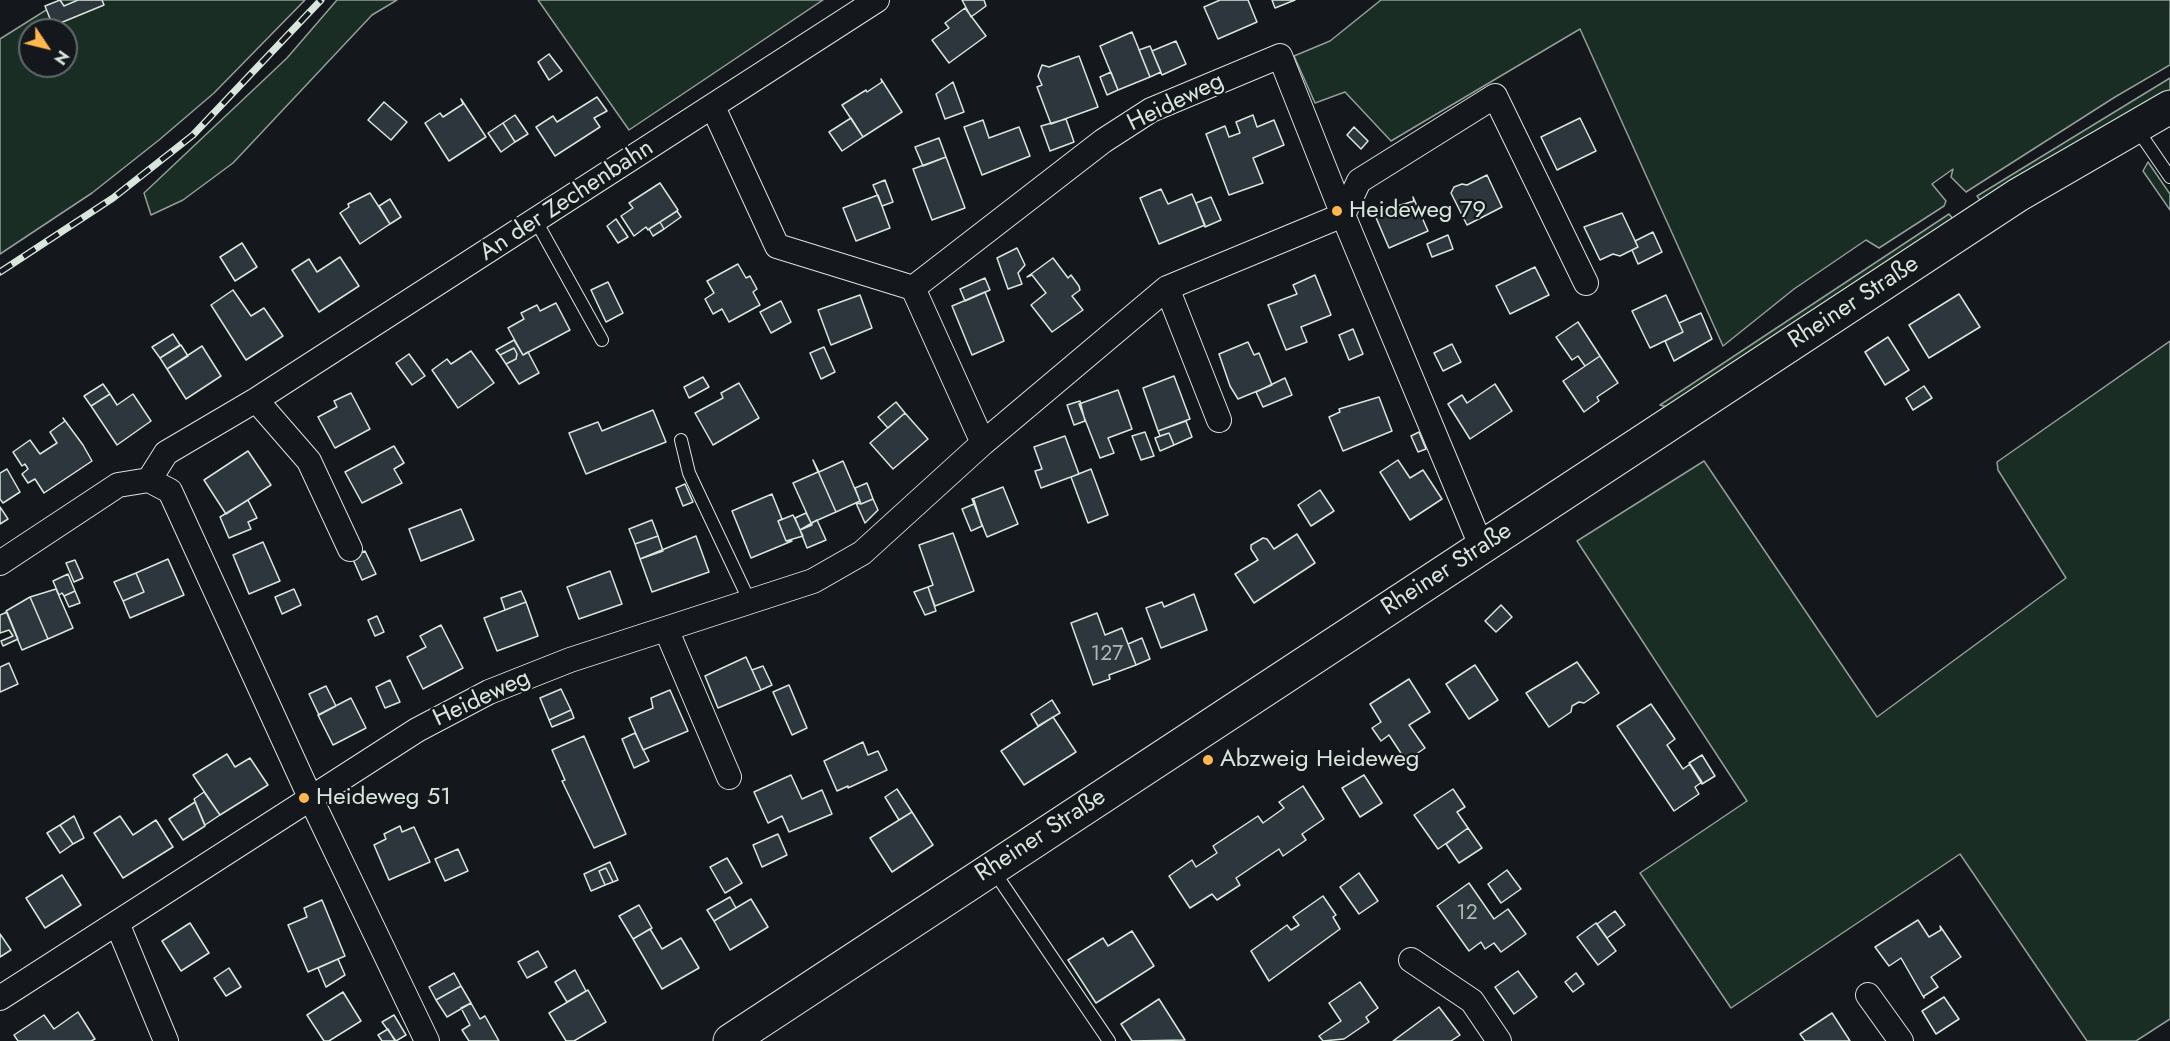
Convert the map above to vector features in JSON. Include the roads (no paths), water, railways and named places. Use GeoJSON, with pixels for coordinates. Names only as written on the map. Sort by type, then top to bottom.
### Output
{"type":"FeatureCollection","features":[{"type":"Feature","properties":{"kind":"main road","name":"Rheiner Straße"},"geometry":{"type":"LineString","coordinates":[[730,1041],[2018,195],[2170,107]]}},
{"type":"Feature","properties":{"kind":"street","name":"An der Zechenbahn"},"geometry":{"type":"LineString","coordinates":[[149,480],[166,453],[256,400],[877,0]]}},
{"type":"Feature","properties":{"kind":"street","name":"Heideweg"},"geometry":{"type":"LineString","coordinates":[[913,288],[1102,141],[1151,110],[1280,56],[1343,215],[1482,548]]}},
{"type":"Feature","properties":{"kind":"street"},"geometry":{"type":"LineString","coordinates":[[1343,215],[1359,182],[1496,96],[1586,283]]}},
{"type":"Feature","properties":{"kind":"street"},"geometry":{"type":"LineString","coordinates":[[713,107],[777,246],[913,288],[983,443]]}},
{"type":"Feature","properties":{"kind":"street","name":"Heideweg"},"geometry":{"type":"LineString","coordinates":[[0,998],[417,730],[489,692],[570,660],[813,581],[862,553],[983,443],[1167,288],[1343,215]]}},
{"type":"Feature","properties":{"kind":"street"},"geometry":{"type":"LineString","coordinates":[[1167,288],[1219,420]]}},
{"type":"Feature","properties":{"kind":"street"},"geometry":{"type":"LineString","coordinates":[[256,400],[309,461],[350,549]]}},
{"type":"Feature","properties":{"kind":"street"},"geometry":{"type":"LineString","coordinates":[[0,562],[118,485],[149,480],[170,491],[310,797],[427,1041]]}},
{"type":"Feature","properties":{"kind":"street"},"geometry":{"type":"LineString","coordinates":[[666,629],[729,777]]}},
{"type":"Feature","properties":{"kind":"street"},"geometry":{"type":"LineString","coordinates":[[117,923],[166,1041]]}},
{"type":"Feature","properties":{"kind":"street"},"geometry":{"type":"LineString","coordinates":[[1411,960],[1472,1001],[1499,1041]]}},
{"type":"Feature","properties":{"kind":"street"},"geometry":{"type":"LineString","coordinates":[[1868,995],[1901,1041]]}},
{"type":"Feature","properties":{"kind":"lane"},"geometry":{"type":"LineString","coordinates":[[2136,127],[2170,177]]}},
{"type":"Feature","properties":{"kind":"lane"},"geometry":{"type":"LineString","coordinates":[[536,221],[602,340]]}},
{"type":"Feature","properties":{"kind":"lane"},"geometry":{"type":"LineString","coordinates":[[681,440],[689,473],[750,602]]}},
{"type":"Feature","properties":{"kind":"lane"},"geometry":{"type":"LineString","coordinates":[[992,869],[1109,1041]]}},
{"type":"Feature","properties":{"kind":"railway"},"geometry":{"type":"LineString","coordinates":[[0,272],[113,198],[193,135],[321,0]]}},
{"type":"Feature","properties":{"kind":"place","name":"Heideweg 79"},"geometry":{"type":"Point","coordinates":[1337,211]}},
{"type":"Feature","properties":{"kind":"place","name":"Abzweig Heideweg"},"geometry":{"type":"Point","coordinates":[1208,760]}},
{"type":"Feature","properties":{"kind":"place","name":"Heideweg 51"},"geometry":{"type":"Point","coordinates":[304,798]}}]}
